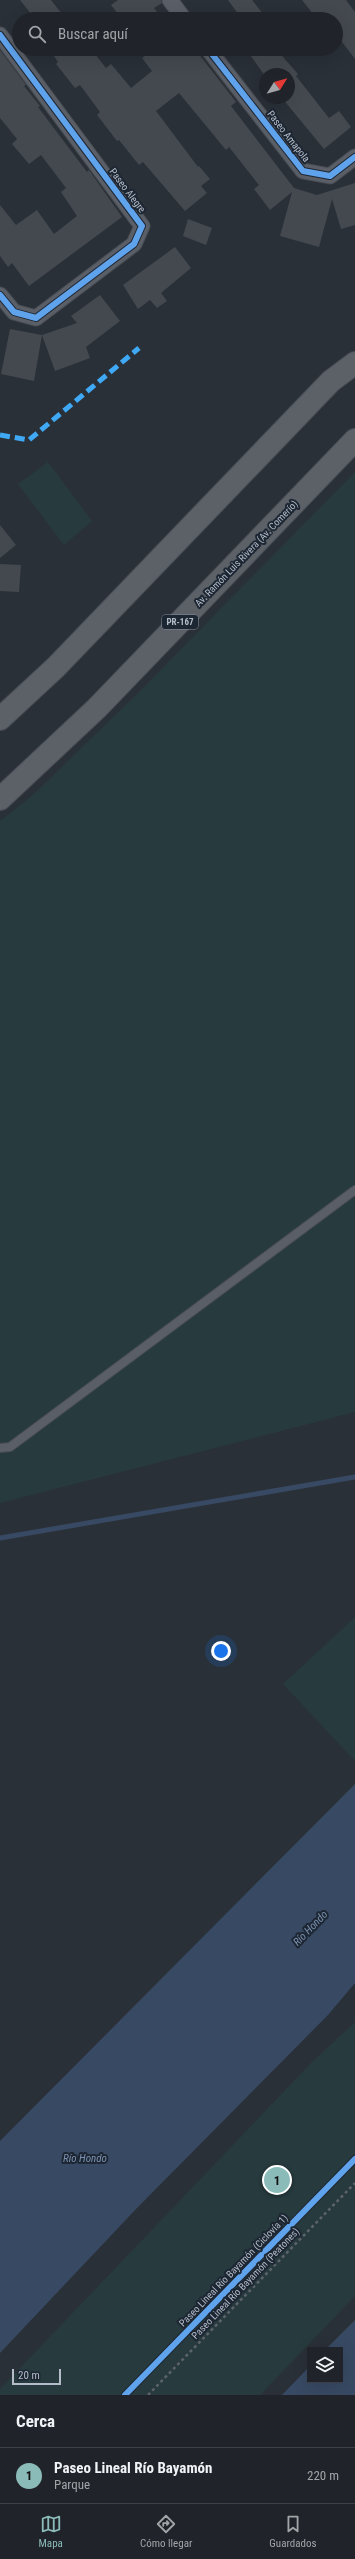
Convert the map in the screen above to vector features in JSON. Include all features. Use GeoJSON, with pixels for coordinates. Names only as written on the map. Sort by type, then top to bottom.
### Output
{"type":"FeatureCollection","features":[{"type":"Feature","properties":{"kind":"main road"},"geometry":{"type":"LineString","coordinates":[[0,719],[56,667],[331,381],[355,363]]}},
{"type":"Feature","properties":{"kind":"main road","name":"Av. Ramón Luis Rivera (Av. Comerío)"},"geometry":{"type":"LineString","coordinates":[[0,799],[96,708],[355,440]]}},
{"type":"Feature","properties":{"kind":"street"},"geometry":{"type":"LineString","coordinates":[[170,0],[179,12]]}},
{"type":"Feature","properties":{"kind":"street","name":"Paseo Alegre"},"geometry":{"type":"LineString","coordinates":[[0,35],[12,51]]}},
{"type":"Feature","properties":{"kind":"street","name":"Paseo Alegre"},"geometry":{"type":"LineString","coordinates":[[0,295],[14,312],[36,318],[134,244],[142,226],[16,56]]}},
{"type":"Feature","properties":{"kind":"street","name":"Paseo Amapola"},"geometry":{"type":"LineString","coordinates":[[213,56],[303,171],[330,176],[355,157]]}},
{"type":"Feature","properties":{"kind":"lane"},"geometry":{"type":"LineString","coordinates":[[0,1448],[10,1446],[355,1190]]}},
{"type":"Feature","properties":{"kind":"green space"},"geometry":{"type":"Polygon","coordinates":[[[48,462],[92,521],[64,545],[18,484],[48,462]]]}},
{"type":"Feature","properties":{"kind":"green space"},"geometry":{"type":"Polygon","coordinates":[[[355,472],[355,1412],[0,1503],[0,821],[33,795],[139,692],[355,472]]]}},
{"type":"Feature","properties":{"kind":"green space"},"geometry":{"type":"Polygon","coordinates":[[[355,1617],[355,1761],[283,1684],[355,1617]]]}},
{"type":"Feature","properties":{"kind":"green space"},"geometry":{"type":"Polygon","coordinates":[[[355,2022],[355,2296],[260,2395],[0,2395],[0,2389],[311,2063],[355,2022]]]}},
{"type":"Feature","properties":{"kind":"water","name":"Río Hondo"},"geometry":{"type":"Polygon","coordinates":[[[355,1784],[355,1983],[328,2015],[137,2208],[0,2353],[0,2141],[355,1784]]]}},
{"type":"Feature","properties":{"kind":"water"},"geometry":{"type":"Polygon","coordinates":[[[355,2320],[355,2395],[282,2395],[307,2369],[307,2383],[343,2383],[343,2347],[328,2347],[355,2320]]]}},
{"type":"Feature","properties":{"kind":"building"},"geometry":{"type":"Polygon","coordinates":[[[20,0],[51,0],[60,12],[29,12],[20,0]]]}},
{"type":"Feature","properties":{"kind":"building"},"geometry":{"type":"Polygon","coordinates":[[[118,0],[161,0],[162,3],[154,8],[157,12],[116,12],[111,5],[118,0]]]}},
{"type":"Feature","properties":{"kind":"building"},"geometry":{"type":"Polygon","coordinates":[[[228,0],[252,0],[261,12],[237,12],[228,0]]]}},
{"type":"Feature","properties":{"kind":"building"},"geometry":{"type":"Polygon","coordinates":[[[302,0],[346,0],[355,12],[355,59],[343,43],[343,12],[311,12],[302,0]]]}},
{"type":"Feature","properties":{"kind":"building"},"geometry":{"type":"Polygon","coordinates":[[[0,50],[26,85],[24,86],[40,106],[38,107],[87,172],[89,170],[122,217],[29,286],[12,263],[8,267],[0,256],[0,205],[16,225],[37,210],[54,234],[77,216],[61,192],[66,188],[41,155],[29,164],[12,144],[17,139],[0,118],[0,50]]]}},
{"type":"Feature","properties":{"kind":"building"},"geometry":{"type":"Polygon","coordinates":[[[54,56],[97,56],[106,68],[111,64],[131,88],[152,71],[142,58],[145,56],[200,56],[236,102],[231,106],[294,188],[317,195],[355,183],[355,225],[341,229],[332,199],[319,247],[280,236],[292,192],[270,210],[254,189],[259,185],[229,147],[226,150],[179,93],[156,111],[198,167],[199,166],[210,179],[201,186],[207,193],[185,211],[143,162],[139,165],[119,140],[117,141],[97,115],[100,112],[80,85],[75,88],[56,64],[58,62],[54,56]]]}},
{"type":"Feature","properties":{"kind":"building"},"geometry":{"type":"Polygon","coordinates":[[[251,56],[282,56],[293,68],[259,68],[251,56]]]}},
{"type":"Feature","properties":{"kind":"building"},"geometry":{"type":"Polygon","coordinates":[[[295,71],[298,74],[296,76],[329,118],[339,111],[351,127],[324,149],[287,104],[295,104],[295,71]]]}},
{"type":"Feature","properties":{"kind":"building"},"geometry":{"type":"Polygon","coordinates":[[[188,219],[212,228],[206,245],[183,236],[188,219]]]}},
{"type":"Feature","properties":{"kind":"building"},"geometry":{"type":"Polygon","coordinates":[[[175,247],[191,268],[161,293],[167,301],[157,308],[150,300],[138,309],[123,285],[175,247]]]}},
{"type":"Feature","properties":{"kind":"building"},"geometry":{"type":"Polygon","coordinates":[[[100,295],[120,321],[86,347],[90,358],[55,371],[42,335],[77,323],[71,316],[100,295]]]}},
{"type":"Feature","properties":{"kind":"building"},"geometry":{"type":"Polygon","coordinates":[[[10,329],[42,335],[34,381],[1,374],[10,329]]]}},
{"type":"Feature","properties":{"kind":"building"},"geometry":{"type":"Polygon","coordinates":[[[0,525],[16,545],[0,558],[0,525]]]}},
{"type":"Feature","properties":{"kind":"building"},"geometry":{"type":"Polygon","coordinates":[[[0,564],[21,565],[19,592],[0,591],[0,564]]]}},
{"type":"Feature","properties":{"kind":"waterway"},"geometry":{"type":"LineString","coordinates":[[0,1538],[355,1477]]}},
{"type":"Feature","properties":{"kind":"marked path"},"geometry":{"type":"LineString","coordinates":[[0,435],[29,440],[139,348]]}},
{"type":"Feature","properties":{"kind":"cycle path"},"geometry":{"type":"LineString","coordinates":[[0,35],[12,51]]}},
{"type":"Feature","properties":{"kind":"cycle path"},"geometry":{"type":"LineString","coordinates":[[0,295],[14,312],[36,318],[134,244],[142,226],[16,56]]}},
{"type":"Feature","properties":{"kind":"cycle path"},"geometry":{"type":"LineString","coordinates":[[213,56],[303,171],[330,176],[355,157]]}},
{"type":"Feature","properties":{"kind":"cycle path","name":"Paseo Lineal Río Bayamón (Ciclovía 1)"},"geometry":{"type":"LineString","coordinates":[[125,2395],[355,2159]]}},
{"type":"Feature","properties":{"kind":"place","name":"Paseo Lineal Río Bayamón"},"geometry":{"type":"Point","coordinates":[277,2180]}}]}
